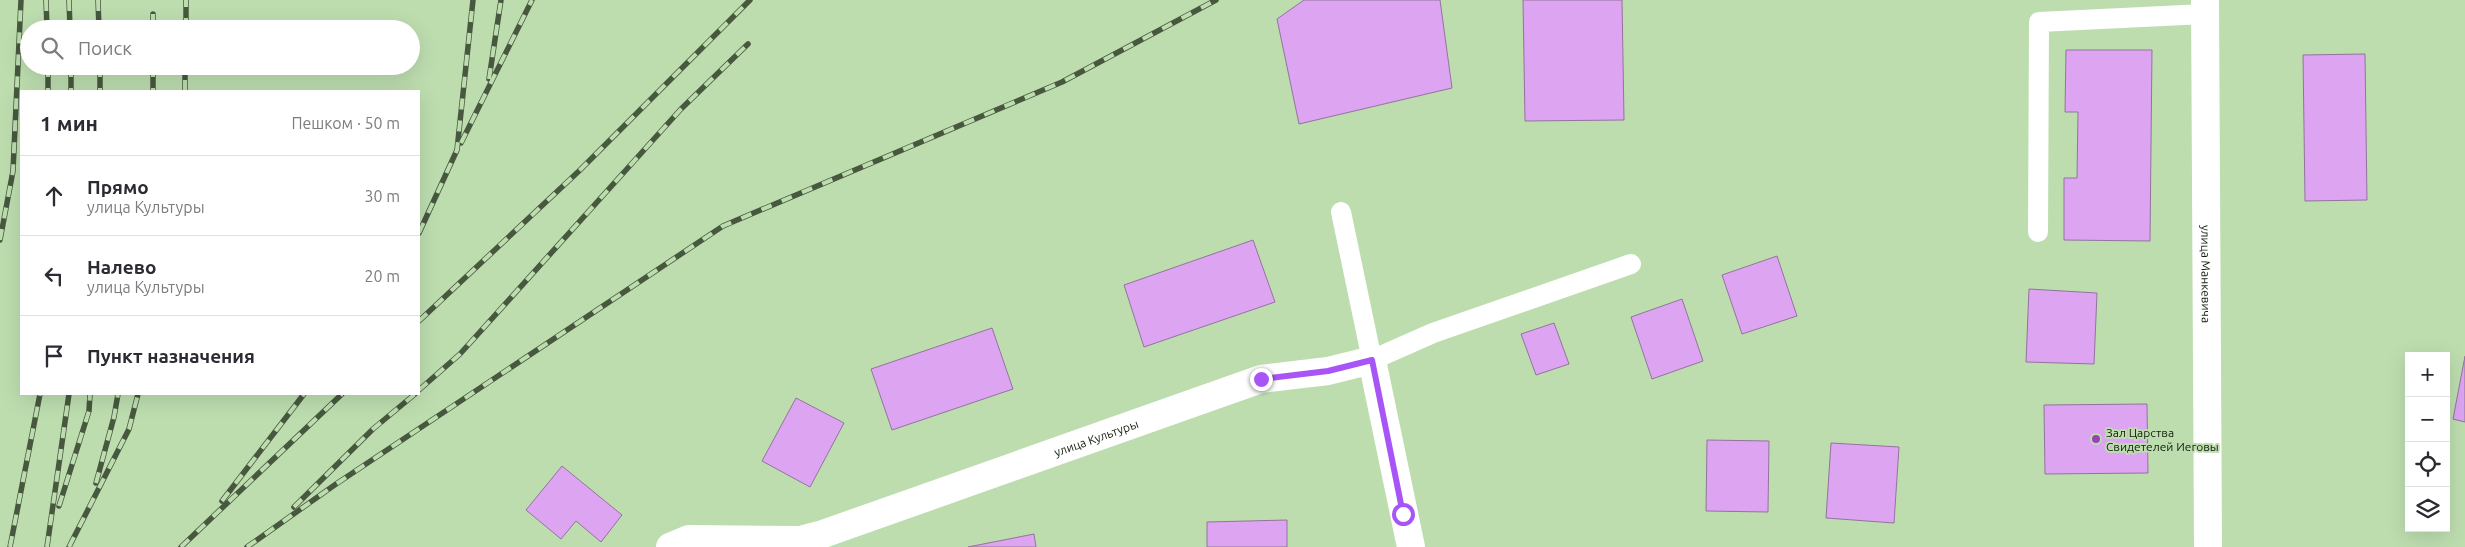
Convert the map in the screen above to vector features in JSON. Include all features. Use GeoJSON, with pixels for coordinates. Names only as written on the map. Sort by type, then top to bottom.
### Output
{"type":"FeatureCollection","features":[{"type":"Feature","properties":{"kind":"street","name":"улица Манкевича"},"geometry":{"type":"LineString","coordinates":[[2205,7],[2208,547]]}},
{"type":"Feature","properties":{"kind":"street"},"geometry":{"type":"LineString","coordinates":[[1372,360],[1411,547]]}},
{"type":"Feature","properties":{"kind":"street","name":"улица Культуры"},"geometry":{"type":"LineString","coordinates":[[670,547],[689,539],[800,540],[823,534],[1261,379],[1328,371],[1372,360]]}},
{"type":"Feature","properties":{"kind":"lane"},"geometry":{"type":"LineString","coordinates":[[2038,232],[2040,22],[2205,7]]}},
{"type":"Feature","properties":{"kind":"lane"},"geometry":{"type":"LineString","coordinates":[[1341,212],[1372,360],[1432,333],[1631,264]]}},
{"type":"Feature","properties":{"kind":"building"},"geometry":{"type":"Polygon","coordinates":[[[1304,0],[1440,0],[1452,88],[1299,124],[1277,19],[1304,0]]]}},
{"type":"Feature","properties":{"kind":"building"},"geometry":{"type":"Polygon","coordinates":[[[1523,0],[1622,0],[1624,120],[1525,121],[1523,0]]]}},
{"type":"Feature","properties":{"kind":"building"},"geometry":{"type":"Polygon","coordinates":[[[2066,50],[2152,50],[2150,241],[2064,240],[2064,178],[2077,178],[2078,112],[2065,112],[2066,50]]]}},
{"type":"Feature","properties":{"kind":"building"},"geometry":{"type":"Polygon","coordinates":[[[2365,54],[2367,200],[2305,201],[2303,55],[2365,54]]]}},
{"type":"Feature","properties":{"kind":"building"},"geometry":{"type":"Polygon","coordinates":[[[1253,240],[1275,302],[1144,347],[1124,285],[1253,240]]]}},
{"type":"Feature","properties":{"kind":"building"},"geometry":{"type":"Polygon","coordinates":[[[1777,256],[1797,316],[1742,334],[1722,275],[1777,256]]]}},
{"type":"Feature","properties":{"kind":"building"},"geometry":{"type":"Polygon","coordinates":[[[2029,289],[2097,293],[2094,364],[2026,362],[2029,289]]]}},
{"type":"Feature","properties":{"kind":"building"},"geometry":{"type":"Polygon","coordinates":[[[1682,299],[1703,361],[1652,379],[1631,317],[1682,299]]]}},
{"type":"Feature","properties":{"kind":"building"},"geometry":{"type":"Polygon","coordinates":[[[1554,323],[1569,364],[1536,375],[1521,334],[1554,323]]]}},
{"type":"Feature","properties":{"kind":"building"},"geometry":{"type":"Polygon","coordinates":[[[992,328],[1013,389],[892,430],[871,369],[992,328]]]}},
{"type":"Feature","properties":{"kind":"building"},"geometry":{"type":"Polygon","coordinates":[[[2465,356],[2465,422],[2453,419],[2465,356]]]}},
{"type":"Feature","properties":{"kind":"building"},"geometry":{"type":"Polygon","coordinates":[[[796,398],[844,423],[810,487],[762,461],[796,398]]]}},
{"type":"Feature","properties":{"kind":"building","name":"Зал Царства Свидетелей Иеговы"},"geometry":{"type":"Polygon","coordinates":[[[2147,404],[2148,473],[2045,474],[2044,405],[2147,404]]]}},
{"type":"Feature","properties":{"kind":"building"},"geometry":{"type":"Polygon","coordinates":[[[1707,440],[1769,441],[1768,512],[1706,511],[1707,440]]]}},
{"type":"Feature","properties":{"kind":"building"},"geometry":{"type":"Polygon","coordinates":[[[1831,443],[1899,447],[1894,523],[1826,518],[1831,443]]]}},
{"type":"Feature","properties":{"kind":"building"},"geometry":{"type":"Polygon","coordinates":[[[562,466],[622,515],[601,542],[576,521],[561,539],[526,510],[562,466]]]}},
{"type":"Feature","properties":{"kind":"building"},"geometry":{"type":"Polygon","coordinates":[[[1287,520],[1287,547],[1207,547],[1207,522],[1287,520]]]}},
{"type":"Feature","properties":{"kind":"building"},"geometry":{"type":"Polygon","coordinates":[[[1034,534],[1036,547],[968,547],[1034,534]]]}},
{"type":"Feature","properties":{"kind":"railway"},"geometry":{"type":"LineString","coordinates":[[20,20],[21,0]]}},
{"type":"Feature","properties":{"kind":"railway"},"geometry":{"type":"LineString","coordinates":[[46,0],[47,20]]}},
{"type":"Feature","properties":{"kind":"railway"},"geometry":{"type":"LineString","coordinates":[[69,0],[70,20]]}},
{"type":"Feature","properties":{"kind":"railway"},"geometry":{"type":"LineString","coordinates":[[98,0],[99,20]]}},
{"type":"Feature","properties":{"kind":"railway"},"geometry":{"type":"LineString","coordinates":[[186,0],[186,20]]}},
{"type":"Feature","properties":{"kind":"railway"},"geometry":{"type":"LineString","coordinates":[[420,231],[457,150],[473,0]]}},
{"type":"Feature","properties":{"kind":"railway"},"geometry":{"type":"LineString","coordinates":[[489,79],[501,0]]}},
{"type":"Feature","properties":{"kind":"railway"},"geometry":{"type":"LineString","coordinates":[[461,143],[532,0]]}},
{"type":"Feature","properties":{"kind":"railway"},"geometry":{"type":"LineString","coordinates":[[420,320],[579,171],[750,0]]}},
{"type":"Feature","properties":{"kind":"railway"},"geometry":{"type":"LineString","coordinates":[[247,547],[336,484],[723,226],[1062,82],[1216,0]]}},
{"type":"Feature","properties":{"kind":"railway"},"geometry":{"type":"LineString","coordinates":[[153,14],[153,20]]}},
{"type":"Feature","properties":{"kind":"railway"},"geometry":{"type":"LineString","coordinates":[[0,240],[13,171],[20,21]]}},
{"type":"Feature","properties":{"kind":"railway"},"geometry":{"type":"LineString","coordinates":[[420,389],[460,354],[681,109],[748,44]]}},
{"type":"Feature","properties":{"kind":"railway"},"geometry":{"type":"LineString","coordinates":[[48,75],[48,90]]}},
{"type":"Feature","properties":{"kind":"railway"},"geometry":{"type":"LineString","coordinates":[[71,75],[71,90]]}},
{"type":"Feature","properties":{"kind":"railway"},"geometry":{"type":"LineString","coordinates":[[100,75],[100,90]]}},
{"type":"Feature","properties":{"kind":"railway"},"geometry":{"type":"LineString","coordinates":[[153,75],[153,90]]}},
{"type":"Feature","properties":{"kind":"railway"},"geometry":{"type":"LineString","coordinates":[[185,75],[185,90]]}},
{"type":"Feature","properties":{"kind":"railway"},"geometry":{"type":"LineString","coordinates":[[10,547],[40,395]]}},
{"type":"Feature","properties":{"kind":"railway"},"geometry":{"type":"LineString","coordinates":[[47,547],[69,395]]}},
{"type":"Feature","properties":{"kind":"railway"},"geometry":{"type":"LineString","coordinates":[[59,506],[89,411],[90,395]]}},
{"type":"Feature","properties":{"kind":"railway"},"geometry":{"type":"LineString","coordinates":[[96,483],[114,417],[118,395]]}},
{"type":"Feature","properties":{"kind":"railway"},"geometry":{"type":"LineString","coordinates":[[69,547],[129,429],[138,395]]}},
{"type":"Feature","properties":{"kind":"railway"},"geometry":{"type":"LineString","coordinates":[[222,501],[303,395]]}},
{"type":"Feature","properties":{"kind":"railway"},"geometry":{"type":"LineString","coordinates":[[181,547],[341,395]]}},
{"type":"Feature","properties":{"kind":"railway"},"geometry":{"type":"LineString","coordinates":[[294,507],[373,429],[414,395]]}},
{"type":"Feature","properties":{"kind":"place","name":"Зал Царства Свидетелей Иеговы"},"geometry":{"type":"Point","coordinates":[2096,439]}},
{"type":"Feature","properties":{"kind":"route"},"geometry":{"type":"LineString","coordinates":[[1261,379],[1328,371],[1372,360],[1403,514]]}}]}
